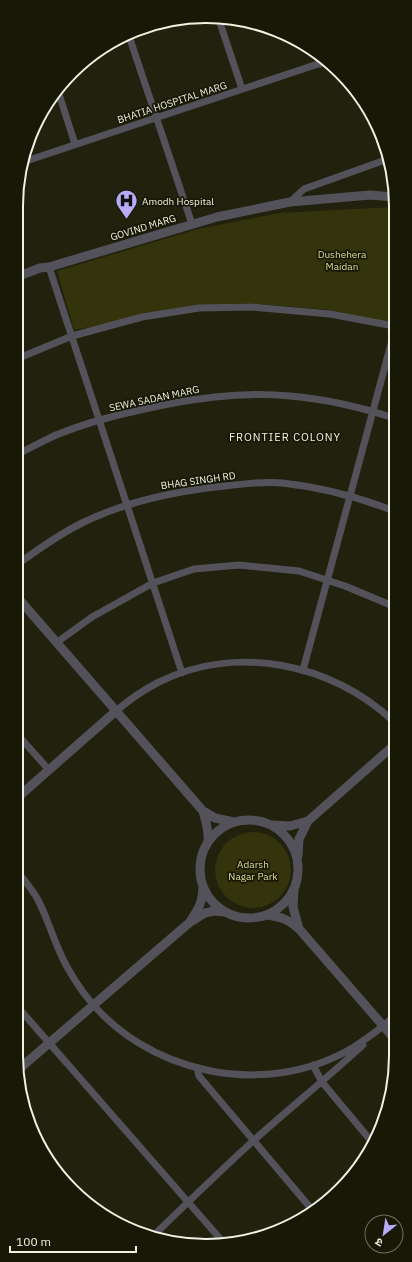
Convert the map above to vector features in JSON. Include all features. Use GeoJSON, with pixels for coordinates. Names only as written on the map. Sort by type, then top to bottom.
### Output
{"type":"FeatureCollection","features":[{"type":"Feature","properties":{"kind":"street"},"geometry":{"type":"LineString","coordinates":[[223,24],[242,90]]}},
{"type":"Feature","properties":{"kind":"street"},"geometry":{"type":"LineString","coordinates":[[130,40],[192,224]]}},
{"type":"Feature","properties":{"kind":"street","name":"BHATIA HOSPITAL MARG"},"geometry":{"type":"LineString","coordinates":[[29,160],[321,64]]}},
{"type":"Feature","properties":{"kind":"street"},"geometry":{"type":"LineString","coordinates":[[60,96],[76,144]]}},
{"type":"Feature","properties":{"kind":"street"},"geometry":{"type":"LineString","coordinates":[[290,202],[304,189],[383,161]]}},
{"type":"Feature","properties":{"kind":"street","name":"GOVIND MARG"},"geometry":{"type":"LineString","coordinates":[[23,274],[40,268],[49,267],[217,217],[290,202],[370,195],[389,196]]}},
{"type":"Feature","properties":{"kind":"street"},"geometry":{"type":"LineString","coordinates":[[49,267],[128,504],[182,673]]}},
{"type":"Feature","properties":{"kind":"street"},"geometry":{"type":"LineString","coordinates":[[23,356],[72,336],[142,317],[199,308],[259,307],[330,314],[389,325]]}},
{"type":"Feature","properties":{"kind":"street"},"geometry":{"type":"LineString","coordinates":[[303,670],[389,352]]}},
{"type":"Feature","properties":{"kind":"street","name":"SEWA SADAN MARG"},"geometry":{"type":"LineString","coordinates":[[23,452],[56,435],[100,420],[176,402],[212,397],[252,395],[290,396],[335,402],[374,411],[389,416]]}},
{"type":"Feature","properties":{"kind":"street","name":"BHAG SINGH RD"},"geometry":{"type":"LineString","coordinates":[[23,560],[81,523],[128,504],[161,495],[205,488],[245,484],[281,483],[318,488],[351,496],[389,509]]}},
{"type":"Feature","properties":{"kind":"street"},"geometry":{"type":"LineString","coordinates":[[56,643],[92,617],[153,583],[194,570],[239,565],[299,571],[345,586],[389,604]]}},
{"type":"Feature","properties":{"kind":"street"},"geometry":{"type":"LineString","coordinates":[[23,604],[203,812],[208,825],[208,841]]}},
{"type":"Feature","properties":{"kind":"street"},"geometry":{"type":"LineString","coordinates":[[23,793],[116,711],[139,693],[182,673],[210,666],[239,662],[265,663],[290,666],[318,674],[342,685],[368,700],[389,718]]}},
{"type":"Feature","properties":{"kind":"street"},"geometry":{"type":"LineString","coordinates":[[23,741],[49,770]]}},
{"type":"Feature","properties":{"kind":"street"},"geometry":{"type":"LineString","coordinates":[[300,930],[293,907],[298,874],[299,839],[308,821],[389,750]]}},
{"type":"Feature","properties":{"kind":"street"},"geometry":{"type":"LineString","coordinates":[[203,812],[214,818],[234,822]]}},
{"type":"Feature","properties":{"kind":"street"},"geometry":{"type":"LineString","coordinates":[[295,887],[283,905],[266,915],[255,918],[244,918],[232,915],[217,906],[210,899],[203,888],[199,867],[201,854],[208,841],[222,827],[234,822],[253,819],[271,824],[290,826],[308,821]]}},
{"type":"Feature","properties":{"kind":"street"},"geometry":{"type":"LineString","coordinates":[[271,824],[288,838],[295,851],[298,862]]}},
{"type":"Feature","properties":{"kind":"street"},"geometry":{"type":"LineString","coordinates":[[23,879],[38,899],[50,925],[58,949],[70,972],[84,993],[112,1024],[135,1041],[180,1063],[229,1074],[275,1074],[313,1065],[344,1053],[369,1038],[384,1026]]}},
{"type":"Feature","properties":{"kind":"street"},"geometry":{"type":"LineString","coordinates":[[23,1066],[189,922],[199,908],[202,900],[203,888]]}},
{"type":"Feature","properties":{"kind":"street"},"geometry":{"type":"LineString","coordinates":[[189,922],[214,911],[225,912]]}},
{"type":"Feature","properties":{"kind":"street"},"geometry":{"type":"LineString","coordinates":[[266,915],[278,916],[290,921],[300,930],[389,1032]]}},
{"type":"Feature","properties":{"kind":"street"},"geometry":{"type":"LineString","coordinates":[[23,1013],[220,1239]]}},
{"type":"Feature","properties":{"kind":"street"},"geometry":{"type":"LineString","coordinates":[[157,1232],[253,1141],[322,1082],[389,1021]]}},
{"type":"Feature","properties":{"kind":"street"},"geometry":{"type":"LineString","coordinates":[[313,1065],[322,1082],[369,1139]]}},
{"type":"Feature","properties":{"kind":"street"},"geometry":{"type":"LineString","coordinates":[[197,1068],[199,1076],[310,1207]]}},
{"type":"Feature","properties":{"kind":"green space","name":"Dushehera Maidan"},"geometry":{"type":"Polygon","coordinates":[[[389,207],[389,325],[331,310],[248,303],[214,305],[74,330],[57,271],[198,229],[279,213],[389,207]]]}},
{"type":"Feature","properties":{"kind":"green space","name":"Adarsh Nagar Park"},"geometry":{"type":"Polygon","coordinates":[[[253,832],[268,835],[280,843],[288,855],[291,870],[288,885],[280,897],[268,905],[253,908],[238,905],[226,897],[218,885],[215,870],[218,855],[226,843],[238,835],[253,832]]]}},
{"type":"Feature","properties":{"kind":"place","name":"Amodh Hospital"},"geometry":{"type":"Point","coordinates":[126,220]}},
{"type":"Feature","properties":{"kind":"district","name":"FRONTIER COLONY"},"geometry":{"type":"Point","coordinates":[285,437]}}]}
